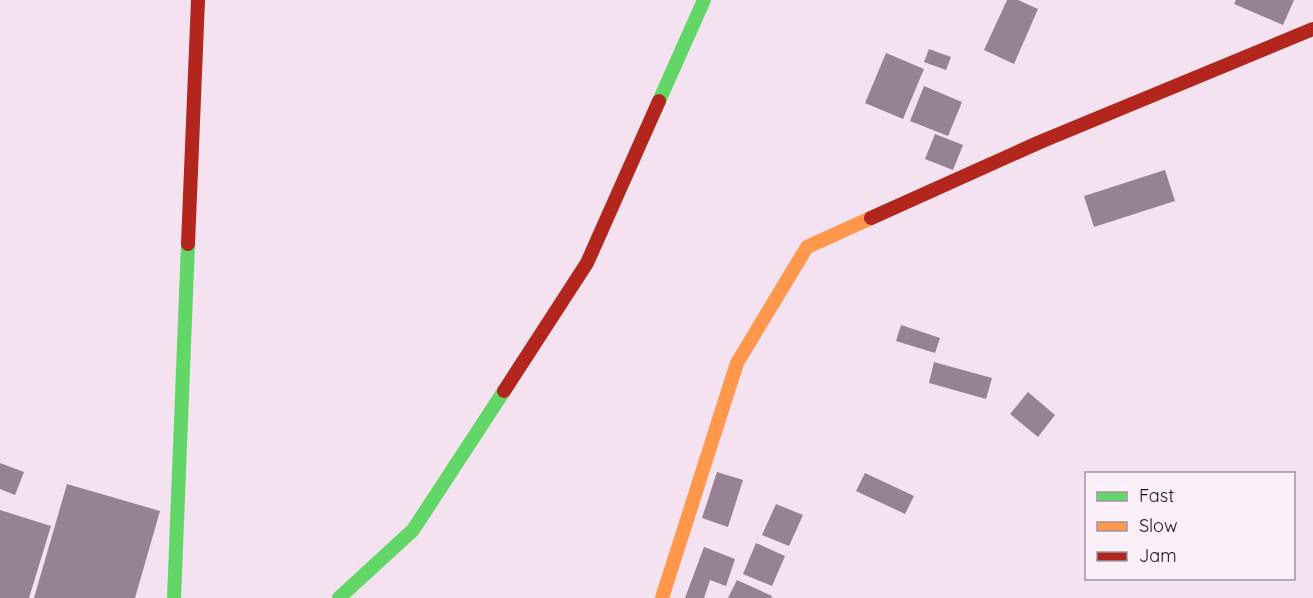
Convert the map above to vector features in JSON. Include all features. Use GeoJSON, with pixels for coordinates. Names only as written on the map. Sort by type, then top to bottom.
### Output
{"type":"FeatureCollection","features":[{"type":"Feature","properties":{"kind":"main road"},"geometry":{"type":"LineString","coordinates":[[174,598],[198,0]]}},
{"type":"Feature","properties":{"kind":"main road"},"geometry":{"type":"LineString","coordinates":[[339,598],[413,530],[587,263],[704,0]]}},
{"type":"Feature","properties":{"kind":"main road"},"geometry":{"type":"LineString","coordinates":[[662,598],[737,363],[807,247],[1040,142],[1313,29]]}},
{"type":"Feature","properties":{"kind":"building"},"geometry":{"type":"Polygon","coordinates":[[[1007,0],[1018,0],[1038,9],[1014,64],[984,50],[1007,0]]]}},
{"type":"Feature","properties":{"kind":"building"},"geometry":{"type":"Polygon","coordinates":[[[1236,0],[1294,0],[1283,25],[1234,4],[1236,0]]]}},
{"type":"Feature","properties":{"kind":"building"},"geometry":{"type":"Polygon","coordinates":[[[929,49],[951,57],[946,70],[924,62],[929,49]]]}},
{"type":"Feature","properties":{"kind":"building"},"geometry":{"type":"Polygon","coordinates":[[[886,53],[924,69],[903,119],[865,103],[886,53]]]}},
{"type":"Feature","properties":{"kind":"building"},"geometry":{"type":"Polygon","coordinates":[[[924,86],[962,102],[948,136],[910,121],[924,86]]]}},
{"type":"Feature","properties":{"kind":"building"},"geometry":{"type":"Polygon","coordinates":[[[935,134],[963,145],[953,170],[925,159],[935,134]]]}},
{"type":"Feature","properties":{"kind":"building"},"geometry":{"type":"Polygon","coordinates":[[[1165,170],[1175,201],[1094,227],[1084,196],[1165,170]]]}},
{"type":"Feature","properties":{"kind":"building"},"geometry":{"type":"Polygon","coordinates":[[[901,325],[940,338],[935,353],[896,341],[901,325]]]}},
{"type":"Feature","properties":{"kind":"building"},"geometry":{"type":"Polygon","coordinates":[[[934,362],[992,378],[986,399],[929,383],[934,362]]]}},
{"type":"Feature","properties":{"kind":"building"},"geometry":{"type":"Polygon","coordinates":[[[1028,392],[1055,415],[1038,437],[1010,414],[1028,392]]]}},
{"type":"Feature","properties":{"kind":"building"},"geometry":{"type":"Polygon","coordinates":[[[0,463],[24,472],[15,495],[0,489],[0,463]]]}},
{"type":"Feature","properties":{"kind":"building"},"geometry":{"type":"Polygon","coordinates":[[[717,472],[743,480],[728,527],[702,518],[717,472]]]}},
{"type":"Feature","properties":{"kind":"building"},"geometry":{"type":"Polygon","coordinates":[[[865,473],[914,496],[905,514],[856,491],[865,473]]]}},
{"type":"Feature","properties":{"kind":"building"},"geometry":{"type":"Polygon","coordinates":[[[67,484],[160,511],[135,598],[34,598],[67,484]]]}},
{"type":"Feature","properties":{"kind":"building"},"geometry":{"type":"Polygon","coordinates":[[[776,504],[803,515],[789,546],[762,535],[776,504]]]}},
{"type":"Feature","properties":{"kind":"building"},"geometry":{"type":"Polygon","coordinates":[[[0,510],[51,526],[29,598],[0,598],[0,510]]]}},
{"type":"Feature","properties":{"kind":"building"},"geometry":{"type":"Polygon","coordinates":[[[756,543],[785,556],[772,586],[743,574],[756,543]]]}},
{"type":"Feature","properties":{"kind":"building"},"geometry":{"type":"Polygon","coordinates":[[[704,547],[735,559],[726,586],[710,580],[704,598],[685,598],[704,547]]]}},
{"type":"Feature","properties":{"kind":"building"},"geometry":{"type":"Polygon","coordinates":[[[737,580],[772,596],[771,598],[728,598],[737,580]]]}},
{"type":"Feature","properties":{"kind":"traffic: fast"},"geometry":{"type":"LineString","coordinates":[[659,101],[704,0]]}},
{"type":"Feature","properties":{"kind":"traffic: fast"},"geometry":{"type":"LineString","coordinates":[[174,598],[188,244]]}},
{"type":"Feature","properties":{"kind":"traffic: fast"},"geometry":{"type":"LineString","coordinates":[[339,598],[413,530],[504,391]]}},
{"type":"Feature","properties":{"kind":"traffic: slow"},"geometry":{"type":"LineString","coordinates":[[662,598],[737,363],[807,247],[871,218]]}},
{"type":"Feature","properties":{"kind":"traffic: jam"},"geometry":{"type":"LineString","coordinates":[[188,244],[198,0]]}},
{"type":"Feature","properties":{"kind":"traffic: jam"},"geometry":{"type":"LineString","coordinates":[[871,218],[1040,142],[1313,29]]}},
{"type":"Feature","properties":{"kind":"traffic: jam"},"geometry":{"type":"LineString","coordinates":[[504,391],[587,263],[659,101]]}}]}
